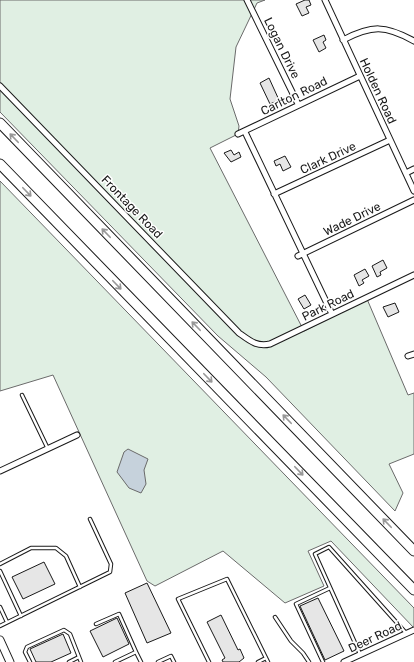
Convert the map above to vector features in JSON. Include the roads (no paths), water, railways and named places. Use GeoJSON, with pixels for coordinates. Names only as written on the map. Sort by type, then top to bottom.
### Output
{"type":"FeatureCollection","features":[{"type":"Feature","properties":{"kind":"highway"},"geometry":{"type":"LineString","coordinates":[[0,123],[414,551]]}},
{"type":"Feature","properties":{"kind":"highway"},"geometry":{"type":"LineString","coordinates":[[0,164],[414,590]]}},
{"type":"Feature","properties":{"kind":"street","name":"Logan Drive"},"geometry":{"type":"LineString","coordinates":[[247,0],[298,104]]}},
{"type":"Feature","properties":{"kind":"street","name":"Holden Road"},"geometry":{"type":"LineString","coordinates":[[324,0],[414,191]]}},
{"type":"Feature","properties":{"kind":"street"},"geometry":{"type":"LineString","coordinates":[[342,40],[359,32],[378,28],[388,29],[414,41]]}},
{"type":"Feature","properties":{"kind":"street","name":"Carlton Road"},"geometry":{"type":"LineString","coordinates":[[238,134],[245,132],[298,104],[360,76]]}},
{"type":"Feature","properties":{"kind":"street","name":"Frontage Road"},"geometry":{"type":"LineString","coordinates":[[0,86],[239,334],[250,341]]}},
{"type":"Feature","properties":{"kind":"street"},"geometry":{"type":"LineString","coordinates":[[245,132],[301,255],[332,314]]}},
{"type":"Feature","properties":{"kind":"street","name":"Clark Drive"},"geometry":{"type":"LineString","coordinates":[[274,194],[390,140]]}},
{"type":"Feature","properties":{"kind":"street"},"geometry":{"type":"LineString","coordinates":[[406,173],[414,169]]}},
{"type":"Feature","properties":{"kind":"street","name":"Wade Drive"},"geometry":{"type":"LineString","coordinates":[[301,255],[414,200]]}},
{"type":"Feature","properties":{"kind":"street","name":"Park Road"},"geometry":{"type":"LineString","coordinates":[[250,341],[262,346],[270,344],[414,275]]}},
{"type":"Feature","properties":{"kind":"street"},"geometry":{"type":"LineString","coordinates":[[408,356],[414,354]]}},
{"type":"Feature","properties":{"kind":"street"},"geometry":{"type":"LineString","coordinates":[[0,471],[77,436]]}},
{"type":"Feature","properties":{"kind":"street","name":"Deer Road"},"geometry":{"type":"LineString","coordinates":[[344,662],[414,630]]}},
{"type":"Feature","properties":{"kind":"street"},"geometry":{"type":"LineString","coordinates":[[0,640],[10,662]]}},
{"type":"Feature","properties":{"kind":"lane"},"geometry":{"type":"LineString","coordinates":[[22,395],[48,450]]}},
{"type":"Feature","properties":{"kind":"lane"},"geometry":{"type":"LineString","coordinates":[[0,626],[108,574],[111,570],[111,564],[90,519]]}},
{"type":"Feature","properties":{"kind":"lane"},"geometry":{"type":"LineString","coordinates":[[360,654],[315,554],[329,547],[406,633]]}},
{"type":"Feature","properties":{"kind":"lane"},"geometry":{"type":"LineString","coordinates":[[0,564],[31,548],[56,548],[66,556],[80,587]]}},
{"type":"Feature","properties":{"kind":"lane"},"geometry":{"type":"LineString","coordinates":[[0,571],[21,616]]}},
{"type":"Feature","properties":{"kind":"lane"},"geometry":{"type":"LineString","coordinates":[[209,662],[178,600],[227,579],[268,662]]}},
{"type":"Feature","properties":{"kind":"lane"},"geometry":{"type":"LineString","coordinates":[[323,662],[296,604],[330,588]]}},
{"type":"Feature","properties":{"kind":"lane"},"geometry":{"type":"LineString","coordinates":[[0,607],[7,622]]}},
{"type":"Feature","properties":{"kind":"lane"},"geometry":{"type":"LineString","coordinates":[[96,624],[119,614],[141,662]]}},
{"type":"Feature","properties":{"kind":"lane"},"geometry":{"type":"LineString","coordinates":[[275,617],[291,641],[303,653],[309,662]]}},
{"type":"Feature","properties":{"kind":"lane"},"geometry":{"type":"LineString","coordinates":[[30,662],[25,652],[27,647],[64,630],[70,634],[81,662]]}},
{"type":"Feature","properties":{"kind":"lane"},"geometry":{"type":"LineString","coordinates":[[115,662],[136,652]]}},
{"type":"Feature","properties":{"kind":"lane"},"geometry":{"type":"LineString","coordinates":[[158,662],[171,656],[174,662]]}},
{"type":"Feature","properties":{"kind":"lane"},"geometry":{"type":"LineString","coordinates":[[69,662],[78,657]]}},
{"type":"Feature","properties":{"kind":"lane"},"geometry":{"type":"LineString","coordinates":[[258,662],[266,658]]}}]}
